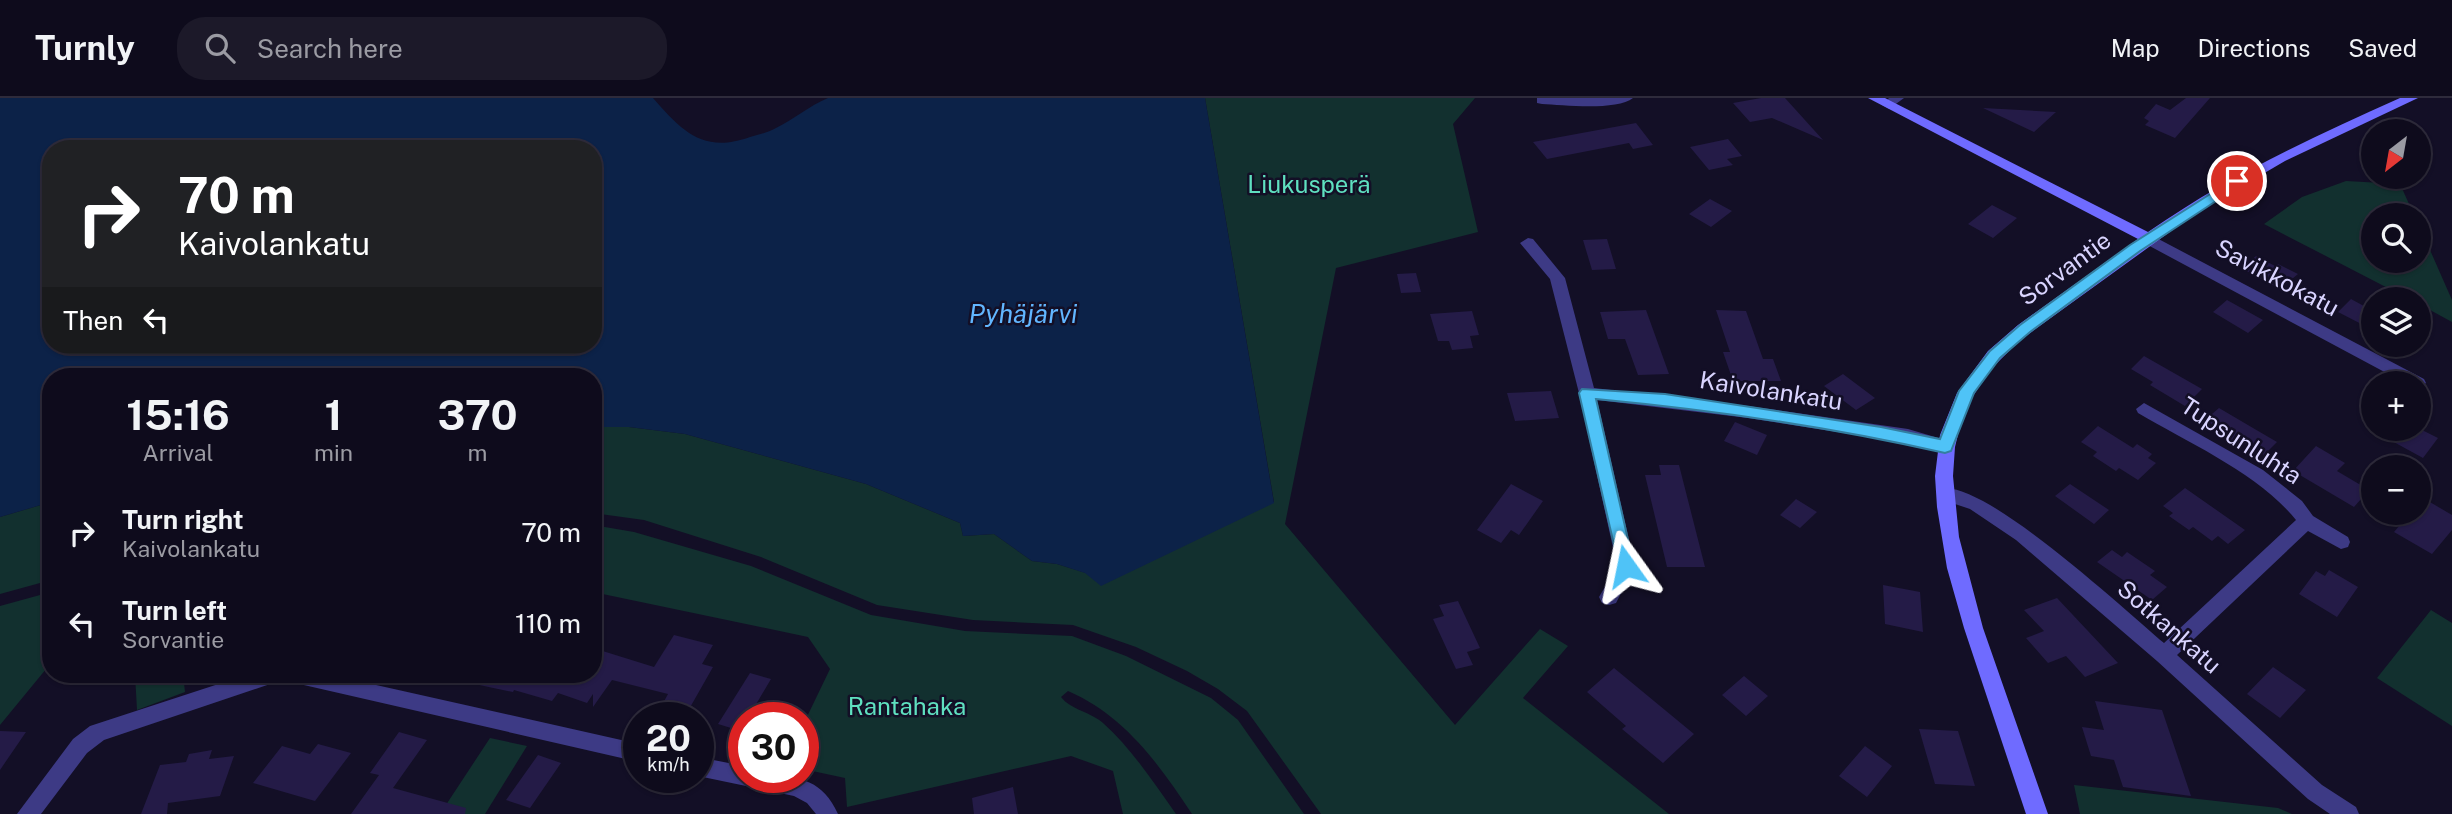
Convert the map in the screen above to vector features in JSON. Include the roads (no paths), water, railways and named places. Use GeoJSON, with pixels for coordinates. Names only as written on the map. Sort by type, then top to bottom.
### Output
{"type":"FeatureCollection","features":[{"type":"Feature","properties":{"kind":"main road","name":"Sorvantie"},"geometry":{"type":"LineString","coordinates":[[2038,814],[1968,611],[1953,554],[1946,494],[1945,447],[1967,391],[1995,354],[2149,239],[2264,166],[2411,98]]}},
{"type":"Feature","properties":{"kind":"main road"},"geometry":{"type":"LineString","coordinates":[[1887,100],[2149,239]]}},
{"type":"Feature","properties":{"kind":"street"},"geometry":{"type":"LineString","coordinates":[[1542,100],[1584,102],[1626,98]]}},
{"type":"Feature","properties":{"kind":"street","name":"Savikkokatu"},"geometry":{"type":"LineString","coordinates":[[2149,239],[2395,371]]}},
{"type":"Feature","properties":{"kind":"street"},"geometry":{"type":"LineString","coordinates":[[1528,243],[1557,278],[1587,393],[1626,566],[1609,597]]}},
{"type":"Feature","properties":{"kind":"street","name":"Kaivolankatu"},"geometry":{"type":"LineString","coordinates":[[1587,393],[1665,400],[1908,436],[1945,447]]}},
{"type":"Feature","properties":{"kind":"street","name":"Tupsunluhta"},"geometry":{"type":"LineString","coordinates":[[2144,409],[2272,486],[2294,504],[2307,521],[2341,542]]}},
{"type":"Feature","properties":{"kind":"street","name":"Sotkankatu"},"geometry":{"type":"LineString","coordinates":[[1946,494],[1976,504],[2006,523],[2164,654],[2315,792],[2348,814]]}},
{"type":"Feature","properties":{"kind":"street","name":"Tupsunluhta"},"geometry":{"type":"LineString","coordinates":[[2164,654],[2307,521]]}},
{"type":"Feature","properties":{"kind":"street"},"geometry":{"type":"LineString","coordinates":[[28,814],[80,746],[97,733],[248,683]]}},
{"type":"Feature","properties":{"kind":"street"},"geometry":{"type":"LineString","coordinates":[[329,683],[623,749]]}},
{"type":"Feature","properties":{"kind":"street"},"geometry":{"type":"LineString","coordinates":[[812,793],[819,797],[827,814]]}},
{"type":"Feature","properties":{"kind":"water","name":"Pyhäjärvi"},"geometry":{"type":"Polygon","coordinates":[[[0,98],[653,98],[684,129],[706,141],[719,143],[734,142],[770,131],[828,98],[1205,98],[1274,503],[1101,586],[1085,573],[1057,564],[1032,561],[994,534],[963,536],[960,523],[866,484],[685,434],[629,427],[602,427],[602,368],[42,368],[42,505],[0,517],[0,98]]]}},
{"type":"Feature","properties":{"kind":"park label","name":"Liukusperä"},"geometry":{"type":"Point","coordinates":[1309,185]}},
{"type":"Feature","properties":{"kind":"park label","name":"Rantahaka"},"geometry":{"type":"Point","coordinates":[907,707]}}]}
